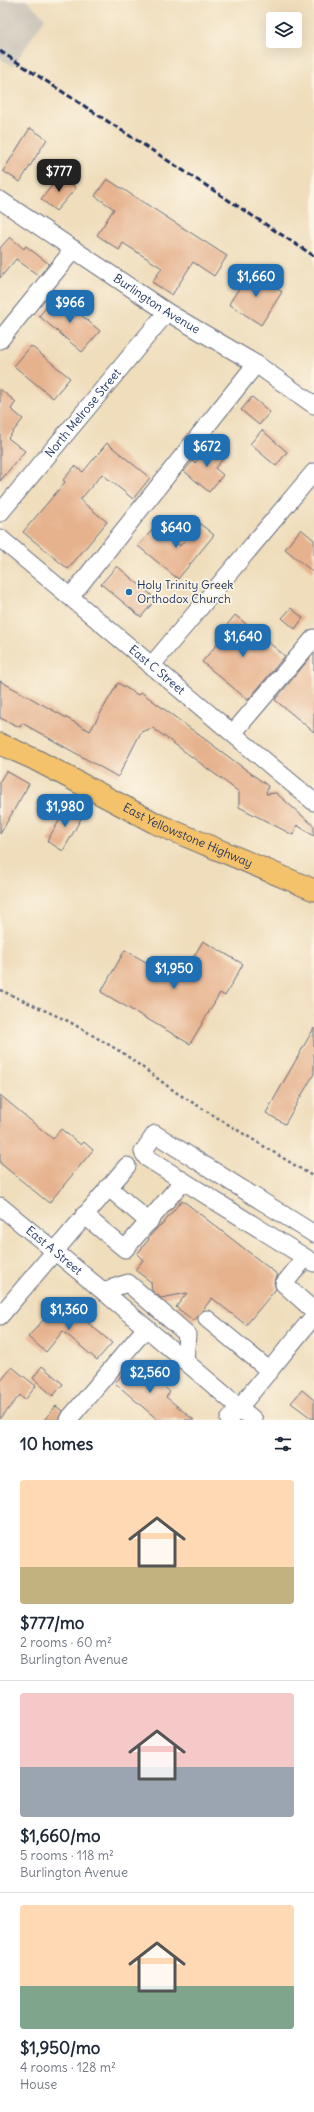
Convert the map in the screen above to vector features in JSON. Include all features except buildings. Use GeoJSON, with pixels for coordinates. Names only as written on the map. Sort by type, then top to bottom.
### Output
{"type":"FeatureCollection","features":[{"type":"Feature","properties":{"kind":"main road","name":"East Yellowstone Highway"},"geometry":{"type":"LineString","coordinates":[[0,744],[34,759],[157,824],[314,890]]}},
{"type":"Feature","properties":{"kind":"street","name":"Burlington Avenue"},"geometry":{"type":"LineString","coordinates":[[0,200],[167,312],[256,364],[314,405]]}},
{"type":"Feature","properties":{"kind":"street"},"geometry":{"type":"LineString","coordinates":[[0,340],[74,249]]}},
{"type":"Feature","properties":{"kind":"street","name":"North Melrose Street"},"geometry":{"type":"LineString","coordinates":[[0,514],[167,312]]}},
{"type":"Feature","properties":{"kind":"street"},"geometry":{"type":"LineString","coordinates":[[71,596],[256,364]]}},
{"type":"Feature","properties":{"kind":"street"},"geometry":{"type":"LineString","coordinates":[[151,666],[314,472]]}},
{"type":"Feature","properties":{"kind":"street","name":"East C Street"},"geometry":{"type":"LineString","coordinates":[[0,538],[71,596],[151,666],[314,802]]}},
{"type":"Feature","properties":{"kind":"street"},"geometry":{"type":"LineString","coordinates":[[233,733],[314,638]]}},
{"type":"Feature","properties":{"kind":"street"},"geometry":{"type":"LineString","coordinates":[[314,1234],[155,1134],[143,1152],[147,1158],[310,1261],[284,1284],[314,1311]]}},
{"type":"Feature","properties":{"kind":"street"},"geometry":{"type":"LineString","coordinates":[[0,1316],[54,1250],[127,1166]]}},
{"type":"Feature","properties":{"kind":"street"},"geometry":{"type":"LineString","coordinates":[[84,1215],[125,1249],[183,1181]]}},
{"type":"Feature","properties":{"kind":"street"},"geometry":{"type":"LineString","coordinates":[[108,1187],[149,1222]]}},
{"type":"Feature","properties":{"kind":"street","name":"East A Street"},"geometry":{"type":"LineString","coordinates":[[0,1206],[185,1361],[234,1414],[254,1420]]}},
{"type":"Feature","properties":{"kind":"street"},"geometry":{"type":"LineString","coordinates":[[103,1291],[128,1283],[188,1334],[185,1361]]}},
{"type":"Feature","properties":{"kind":"street"},"geometry":{"type":"LineString","coordinates":[[234,1414],[314,1316]]}},
{"type":"Feature","properties":{"kind":"street"},"geometry":{"type":"LineString","coordinates":[[207,1319],[270,1371]]}},
{"type":"Feature","properties":{"kind":"street"},"geometry":{"type":"LineString","coordinates":[[68,1420],[146,1328]]}},
{"type":"Feature","properties":{"kind":"path"},"geometry":{"type":"LineString","coordinates":[[0,990],[68,1021],[123,1053],[184,1098],[314,1177]]}},
{"type":"Feature","properties":{"kind":"shaded area"},"geometry":{"type":"Polygon","coordinates":[[[0,0],[26,0],[45,18],[13,66],[0,58],[0,0]]]}},
{"type":"Feature","properties":{"kind":"railway"},"geometry":{"type":"LineString","coordinates":[[0,51],[314,256]]}},
{"type":"Feature","properties":{"kind":"place","name":"Holy Trinity Greek Orthodox Church"},"geometry":{"type":"Point","coordinates":[129,592]}}]}
